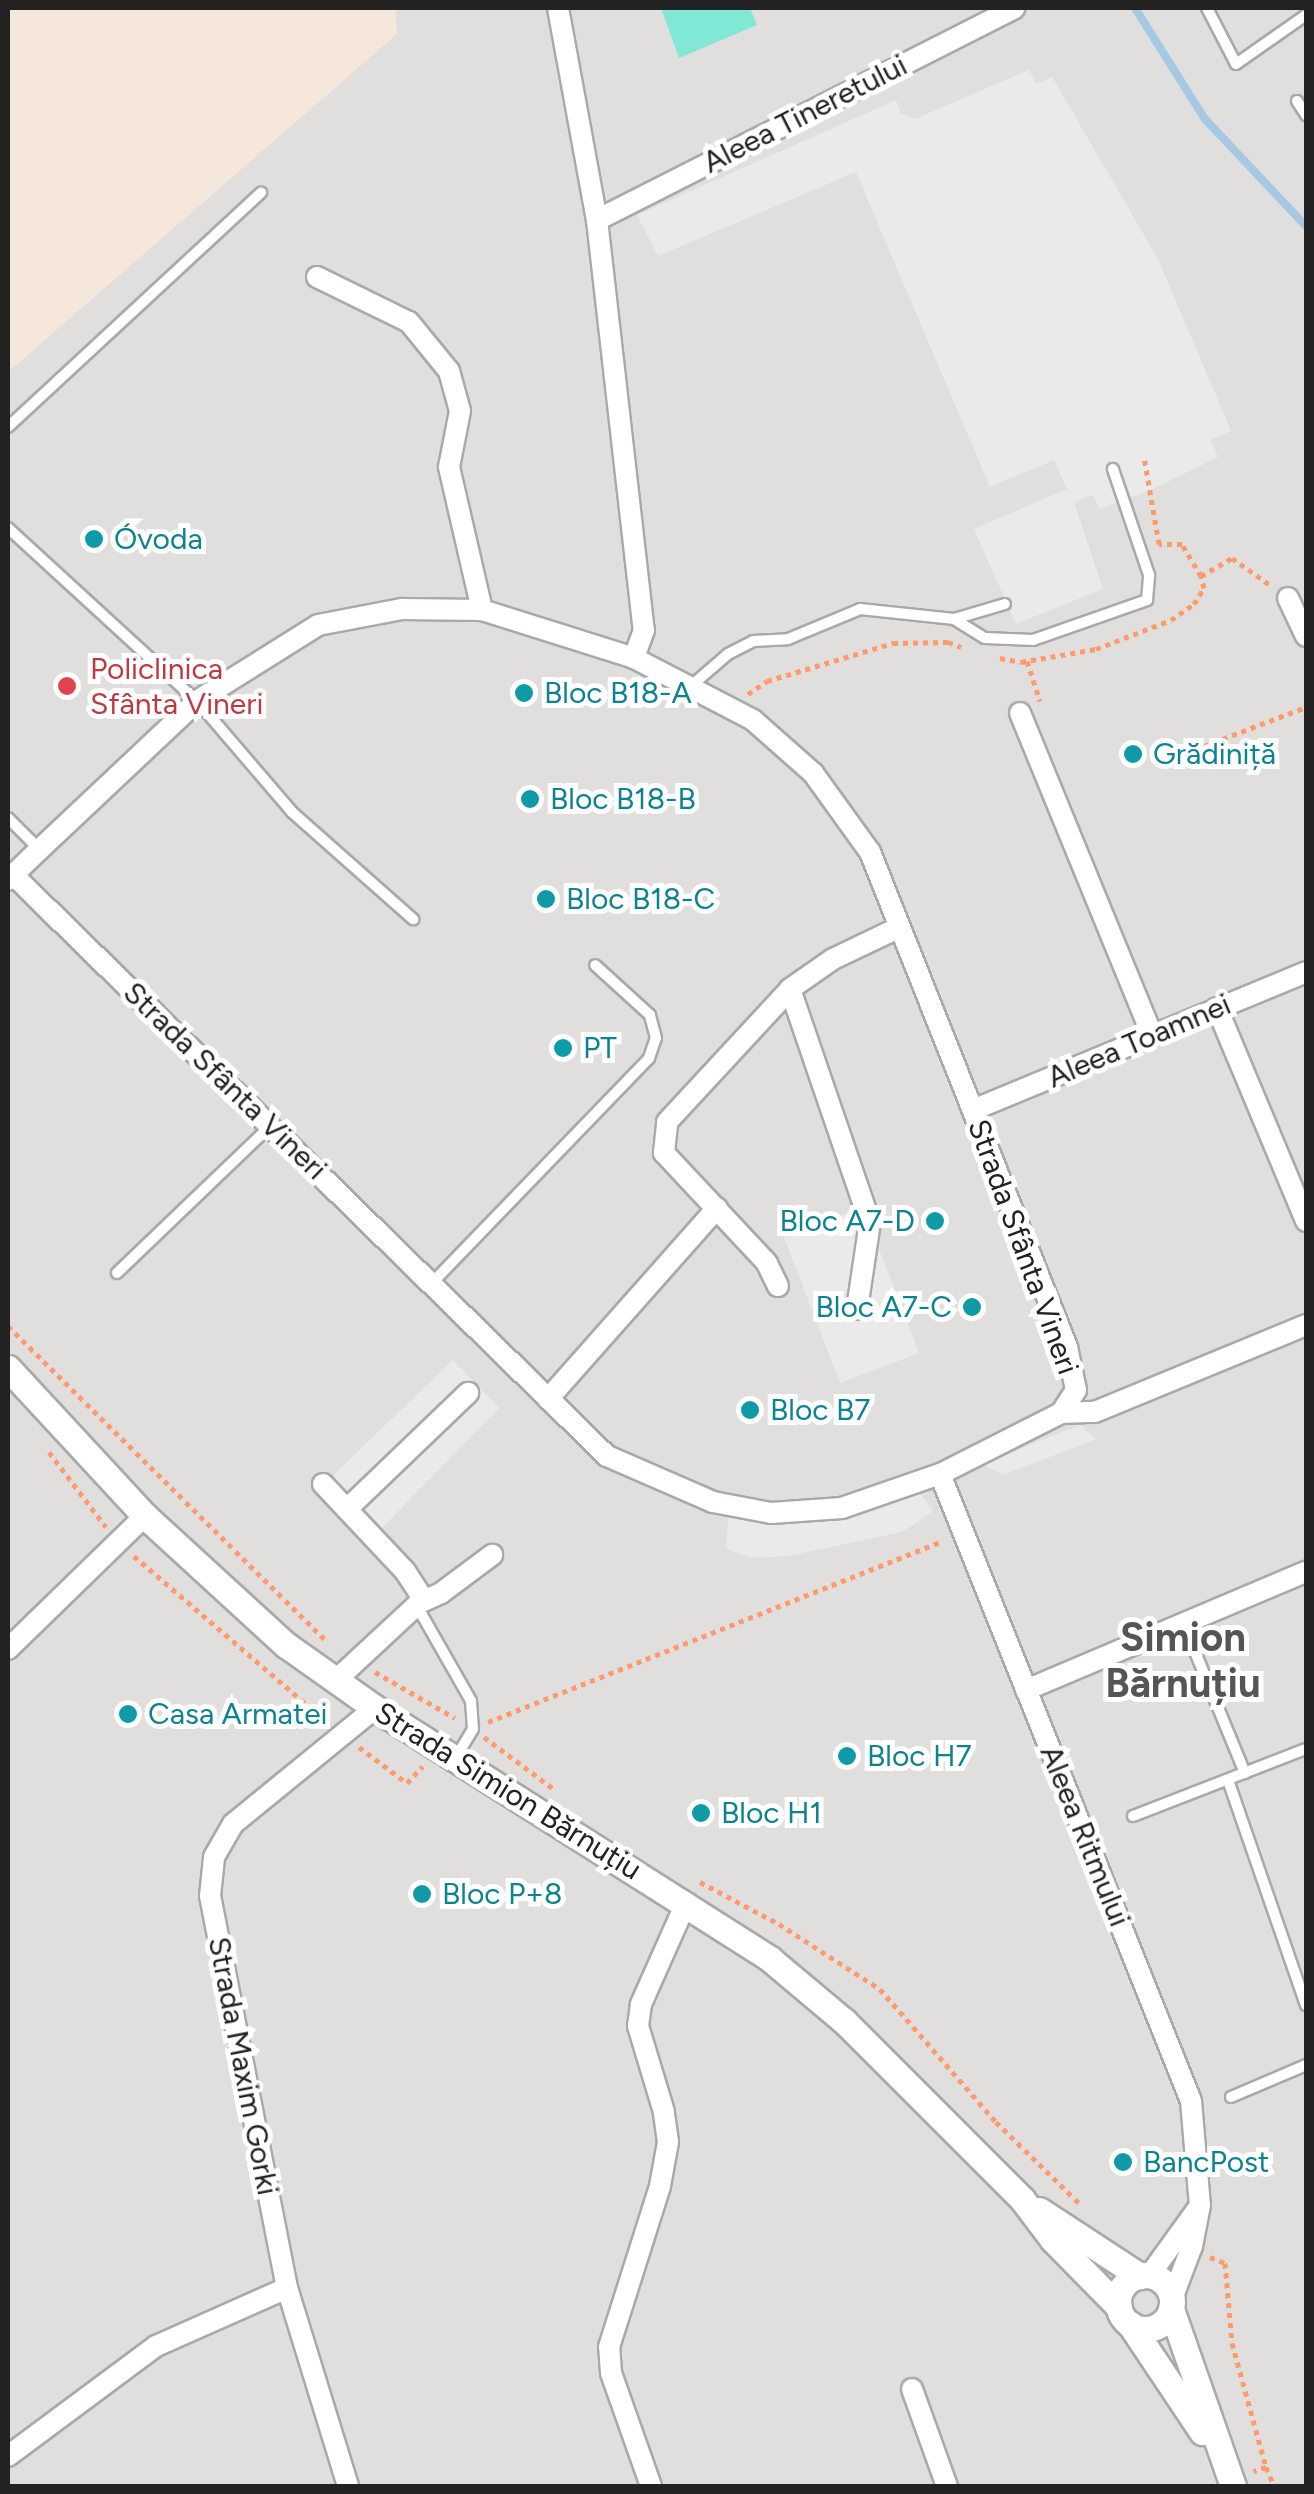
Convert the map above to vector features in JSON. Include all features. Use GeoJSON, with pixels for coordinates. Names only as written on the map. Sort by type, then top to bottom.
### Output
{"type":"FeatureCollection","features":[{"type":"Feature","properties":{"kind":"street"},"geometry":{"type":"LineString","coordinates":[[558,8],[597,220],[644,630],[634,658]]}},
{"type":"Feature","properties":{"kind":"street","name":"Aleea Tineretului"},"geometry":{"type":"LineString","coordinates":[[597,220],[1014,8]]}},
{"type":"Feature","properties":{"kind":"street"},"geometry":{"type":"LineString","coordinates":[[317,278],[409,322],[449,372],[460,411],[449,467],[482,610]]}},
{"type":"Feature","properties":{"kind":"street"},"geometry":{"type":"LineString","coordinates":[[1288,598],[1306,636]]}},
{"type":"Feature","properties":{"kind":"street","name":"Strada Sfânta Vineri"},"geometry":{"type":"LineString","coordinates":[[402,608],[482,610],[634,658],[753,720],[813,772],[870,852],[1067,1347],[1076,1390],[1061,1413],[940,1474],[842,1508],[771,1514],[713,1502],[607,1456],[10,877],[197,701],[318,626],[402,608]]}},
{"type":"Feature","properties":{"kind":"street"},"geometry":{"type":"LineString","coordinates":[[1020,713],[1152,1035]]}},
{"type":"Feature","properties":{"kind":"street"},"geometry":{"type":"LineString","coordinates":[[778,1286],[767,1264],[664,1152],[667,1122],[790,990],[833,959],[900,927]]}},
{"type":"Feature","properties":{"kind":"street","name":"Aleea Toamnei"},"geometry":{"type":"LineString","coordinates":[[973,1110],[1306,972]]}},
{"type":"Feature","properties":{"kind":"street"},"geometry":{"type":"LineString","coordinates":[[790,990],[870,1222],[858,1308]]}},
{"type":"Feature","properties":{"kind":"street"},"geometry":{"type":"LineString","coordinates":[[1218,1008],[1306,1221]]}},
{"type":"Feature","properties":{"kind":"street"},"geometry":{"type":"LineString","coordinates":[[548,1398],[717,1208]]}},
{"type":"Feature","properties":{"kind":"street"},"geometry":{"type":"LineString","coordinates":[[1061,1413],[1095,1412],[1306,1325]]}},
{"type":"Feature","properties":{"kind":"street","name":"Strada Simion Bărnuțiu"},"geometry":{"type":"LineString","coordinates":[[8,1368],[145,1516],[286,1645],[375,1708],[770,1959],[844,2021],[1022,2199],[1053,2240],[1124,2316],[1229,2478]]}},
{"type":"Feature","properties":{"kind":"street"},"geometry":{"type":"LineString","coordinates":[[347,1509],[468,1393]]}},
{"type":"Feature","properties":{"kind":"street","name":"Aleea Ritmului"},"geometry":{"type":"LineString","coordinates":[[940,1474],[1182,2075],[1195,2130],[1200,2206],[1192,2246],[1172,2304]]}},
{"type":"Feature","properties":{"kind":"street"},"geometry":{"type":"LineString","coordinates":[[323,1484],[416,1584],[415,1607]]}},
{"type":"Feature","properties":{"kind":"street"},"geometry":{"type":"LineString","coordinates":[[8,1649],[145,1516]]}},
{"type":"Feature","properties":{"kind":"street"},"geometry":{"type":"LineString","coordinates":[[336,1680],[415,1607],[492,1555]]}},
{"type":"Feature","properties":{"kind":"street"},"geometry":{"type":"LineString","coordinates":[[1026,1690],[1306,1572]]}},
{"type":"Feature","properties":{"kind":"street","name":"Strada Maxim Gorki"},"geometry":{"type":"LineString","coordinates":[[348,2486],[287,2288],[210,1896],[214,1857],[233,1824],[375,1708]]}},
{"type":"Feature","properties":{"kind":"street"},"geometry":{"type":"LineString","coordinates":[[652,2486],[611,2373],[609,2347],[660,2186],[668,2142],[664,2112],[638,2026],[641,2004],[686,1903]]}},
{"type":"Feature","properties":{"kind":"street","name":"Strada Simion Bărnuțiu"},"geometry":{"type":"LineString","coordinates":[[1022,2199],[1144,2276],[1164,2282],[1229,2478]]}},
{"type":"Feature","properties":{"kind":"street"},"geometry":{"type":"LineString","coordinates":[[1172,2304],[1158,2326],[1149,2329],[1124,2316],[1122,2289],[1144,2276],[1200,2206]]}},
{"type":"Feature","properties":{"kind":"street"},"geometry":{"type":"LineString","coordinates":[[8,2456],[156,2346],[287,2288]]}},
{"type":"Feature","properties":{"kind":"street"},"geometry":{"type":"LineString","coordinates":[[912,2389],[947,2486]]}},
{"type":"Feature","properties":{"kind":"lane"},"geometry":{"type":"LineString","coordinates":[[1207,8],[1236,64],[1306,15]]}},
{"type":"Feature","properties":{"kind":"lane"},"geometry":{"type":"LineString","coordinates":[[1296,101],[1306,114]]}},
{"type":"Feature","properties":{"kind":"lane"},"geometry":{"type":"LineString","coordinates":[[8,427],[261,193]]}},
{"type":"Feature","properties":{"kind":"lane"},"geometry":{"type":"LineString","coordinates":[[954,619],[985,638],[1033,640],[1147,600],[1149,575],[1113,469]]}},
{"type":"Feature","properties":{"kind":"lane"},"geometry":{"type":"LineString","coordinates":[[8,528],[197,701],[292,812],[413,918]]}},
{"type":"Feature","properties":{"kind":"lane"},"geometry":{"type":"LineString","coordinates":[[690,687],[728,654],[753,642],[788,639],[860,609],[954,619],[1005,604]]}},
{"type":"Feature","properties":{"kind":"lane"},"geometry":{"type":"LineString","coordinates":[[8,818],[40,850]]}},
{"type":"Feature","properties":{"kind":"lane"},"geometry":{"type":"LineString","coordinates":[[431,1284],[654,1048],[656,1030],[650,1015],[595,965]]}},
{"type":"Feature","properties":{"kind":"lane"},"geometry":{"type":"LineString","coordinates":[[118,1273],[270,1126]]}},
{"type":"Feature","properties":{"kind":"lane"},"geometry":{"type":"LineString","coordinates":[[415,1607],[471,1700],[474,1730],[448,1753]]}},
{"type":"Feature","properties":{"kind":"lane"},"geometry":{"type":"LineString","coordinates":[[1184,1625],[1245,1774]]}},
{"type":"Feature","properties":{"kind":"lane"},"geometry":{"type":"LineString","coordinates":[[1134,1816],[1306,1749]]}},
{"type":"Feature","properties":{"kind":"lane"},"geometry":{"type":"LineString","coordinates":[[1228,1780],[1306,2005]]}},
{"type":"Feature","properties":{"kind":"lane"},"geometry":{"type":"LineString","coordinates":[[1231,2097],[1306,2065]]}},
{"type":"Feature","properties":{"kind":"path"},"geometry":{"type":"LineString","coordinates":[[994,657],[1021,662],[1096,650],[1172,620],[1194,604],[1204,588],[1201,576],[1182,544],[1160,544],[1144,456]]}},
{"type":"Feature","properties":{"kind":"path"},"geometry":{"type":"LineString","coordinates":[[1201,576],[1232,558],[1288,598]]}},
{"type":"Feature","properties":{"kind":"path"},"geometry":{"type":"LineString","coordinates":[[728,706],[768,681],[894,643],[948,642],[965,648]]}},
{"type":"Feature","properties":{"kind":"path"},"geometry":{"type":"LineString","coordinates":[[1204,746],[1306,707]]}},
{"type":"Feature","properties":{"kind":"path"},"geometry":{"type":"LineString","coordinates":[[8,1326],[329,1644],[474,1730],[964,1532]]}},
{"type":"Feature","properties":{"kind":"path"},"geometry":{"type":"LineString","coordinates":[[47,1450],[118,1543],[342,1734],[407,1784],[448,1753],[455,1718]]}},
{"type":"Feature","properties":{"kind":"path"},"geometry":{"type":"LineString","coordinates":[[1225,2262],[1232,2342],[1274,2486]]}},
{"type":"Feature","properties":{"kind":"path"},"geometry":{"type":"LineString","coordinates":[[1229,2478],[1266,2466]]}},
{"type":"Feature","properties":{"kind":"shaded area"},"geometry":{"type":"Polygon","coordinates":[[[8,8],[1306,8],[1306,2486],[8,2486],[8,8]]]}},
{"type":"Feature","properties":{"kind":"shaded area"},"geometry":{"type":"Polygon","coordinates":[[[8,8],[395,8],[397,34],[8,372],[8,8]]]}},
{"type":"Feature","properties":{"kind":"shaded area"},"geometry":{"type":"Polygon","coordinates":[[[661,8],[750,8],[757,25],[679,58],[661,8]]]}},
{"type":"Feature","properties":{"kind":"shaded area"},"geometry":{"type":"Polygon","coordinates":[[[1029,70],[1036,84],[1052,77],[1158,259],[1231,431],[1211,440],[1218,457],[1153,489],[1099,509],[1093,495],[1074,502],[1103,589],[1016,624],[974,529],[1067,489],[1054,460],[990,487],[856,172],[658,256],[637,215],[896,100],[901,114],[915,119],[1029,70]]]}},
{"type":"Feature","properties":{"kind":"shaded area"},"geometry":{"type":"Polygon","coordinates":[[[863,1207],[919,1353],[840,1383],[784,1237],[863,1207]]]}},
{"type":"Feature","properties":{"kind":"shaded area"},"geometry":{"type":"Polygon","coordinates":[[[453,1360],[499,1408],[373,1537],[323,1485],[453,1360]]]}},
{"type":"Feature","properties":{"kind":"shaded area"},"geometry":{"type":"Polygon","coordinates":[[[1080,1425],[1096,1439],[1003,1475],[982,1464],[1080,1425]]]}},
{"type":"Feature","properties":{"kind":"shaded area"},"geometry":{"type":"Polygon","coordinates":[[[913,1483],[933,1511],[902,1532],[788,1556],[752,1558],[726,1549],[729,1505],[794,1511],[913,1483]]]}},
{"type":"Feature","properties":{"kind":"waterway"},"geometry":{"type":"LineString","coordinates":[[1135,8],[1205,119],[1306,226]]}},
{"type":"Feature","properties":{"kind":"place","name":"Óvoda"},"geometry":{"type":"Point","coordinates":[94,539]}},
{"type":"Feature","properties":{"kind":"place","name":"Policlinica Sfânta Vineri"},"geometry":{"type":"Point","coordinates":[67,686]}},
{"type":"Feature","properties":{"kind":"place","name":"Bloc B18-A"},"geometry":{"type":"Point","coordinates":[524,693]}},
{"type":"Feature","properties":{"kind":"place","name":"Grădiniță"},"geometry":{"type":"Point","coordinates":[1133,754]}},
{"type":"Feature","properties":{"kind":"place","name":"Bloc B18-B"},"geometry":{"type":"Point","coordinates":[530,799]}},
{"type":"Feature","properties":{"kind":"place","name":"Bloc B18-C"},"geometry":{"type":"Point","coordinates":[546,899]}},
{"type":"Feature","properties":{"kind":"place","name":"PT"},"geometry":{"type":"Point","coordinates":[563,1048]}},
{"type":"Feature","properties":{"kind":"place","name":"Bloc A7-D"},"geometry":{"type":"Point","coordinates":[935,1221]}},
{"type":"Feature","properties":{"kind":"place","name":"Bloc A7-C"},"geometry":{"type":"Point","coordinates":[972,1307]}},
{"type":"Feature","properties":{"kind":"place","name":"Bloc B7"},"geometry":{"type":"Point","coordinates":[750,1410]}},
{"type":"Feature","properties":{"kind":"place","name":"Casa Armatei"},"geometry":{"type":"Point","coordinates":[128,1714]}},
{"type":"Feature","properties":{"kind":"place","name":"Bloc H7"},"geometry":{"type":"Point","coordinates":[847,1756]}},
{"type":"Feature","properties":{"kind":"place","name":"Bloc H1"},"geometry":{"type":"Point","coordinates":[701,1813]}},
{"type":"Feature","properties":{"kind":"place","name":"Bloc P+8"},"geometry":{"type":"Point","coordinates":[422,1894]}},
{"type":"Feature","properties":{"kind":"place","name":"BancPost"},"geometry":{"type":"Point","coordinates":[1123,2162]}},
{"type":"Feature","properties":{"kind":"district","name":"Simion Bărnuțiu"},"geometry":{"type":"Point","coordinates":[1183,1660]}}]}
